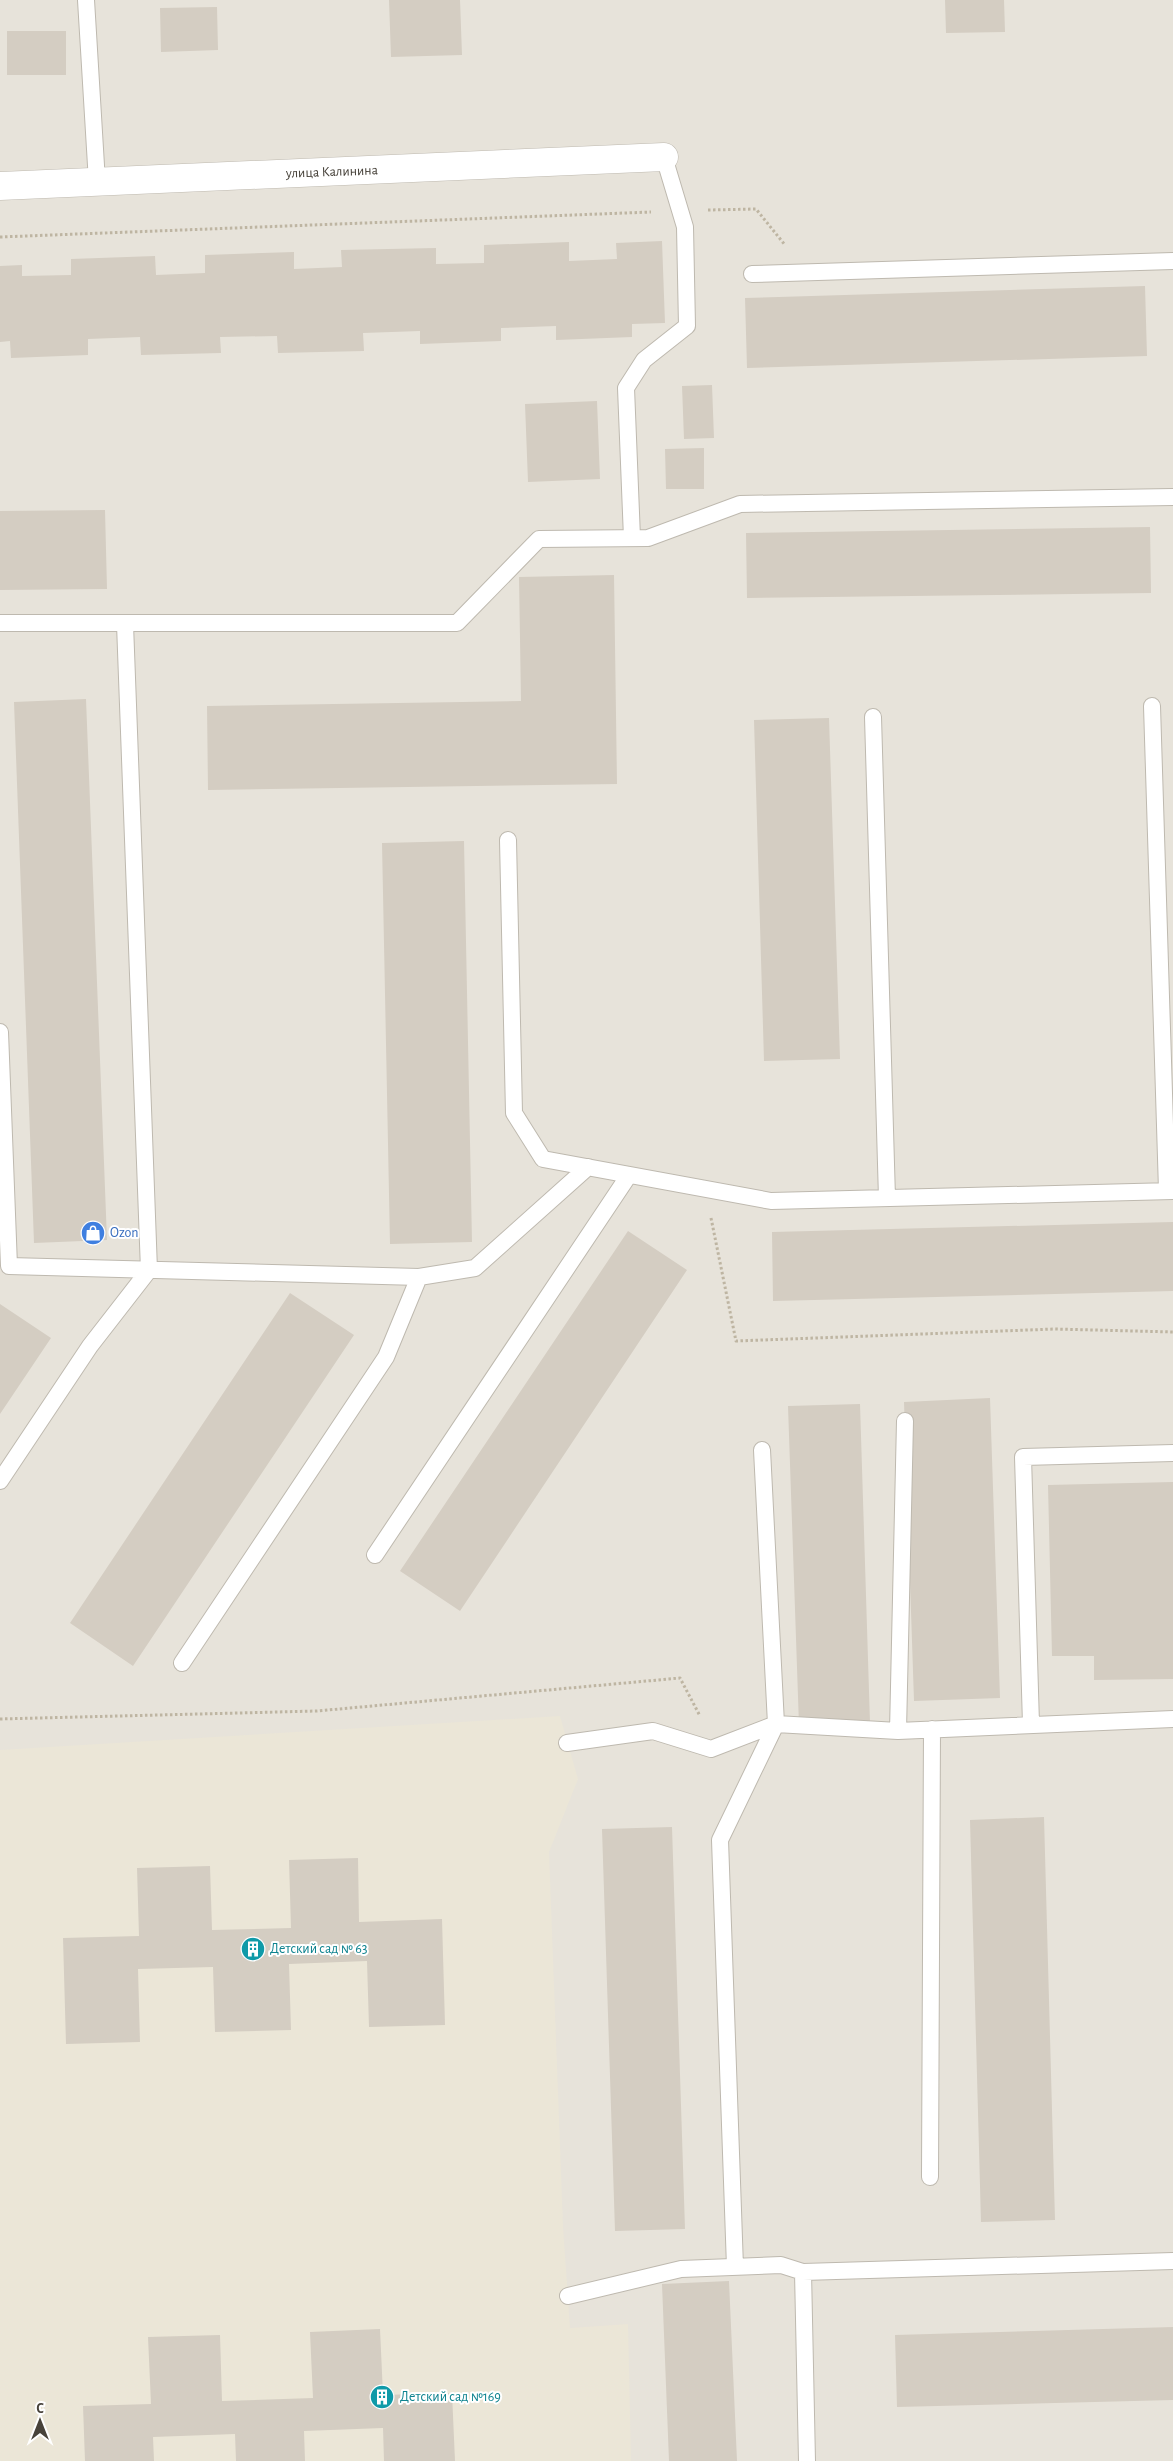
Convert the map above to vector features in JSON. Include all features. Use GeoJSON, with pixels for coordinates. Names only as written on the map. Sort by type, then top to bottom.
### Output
{"type":"FeatureCollection","features":[{"type":"Feature","properties":{"kind":"street","name":"улица Калинина"},"geometry":{"type":"LineString","coordinates":[[0,186],[664,156]]}},
{"type":"Feature","properties":{"kind":"lane"},"geometry":{"type":"LineString","coordinates":[[86,0],[97,182]]}},
{"type":"Feature","properties":{"kind":"lane"},"geometry":{"type":"LineString","coordinates":[[632,538],[626,388],[644,360],[687,326],[685,227],[664,156]]}},
{"type":"Feature","properties":{"kind":"lane"},"geometry":{"type":"LineString","coordinates":[[752,274],[1173,261]]}},
{"type":"Feature","properties":{"kind":"lane"},"geometry":{"type":"LineString","coordinates":[[0,623],[457,623],[539,539],[648,538],[740,504],[1173,498]]}},
{"type":"Feature","properties":{"kind":"lane"},"geometry":{"type":"LineString","coordinates":[[0,1481],[90,1346],[149,1270],[125,624]]}},
{"type":"Feature","properties":{"kind":"lane"},"geometry":{"type":"LineString","coordinates":[[508,840],[514,1113],[543,1159],[771,1201],[1170,1190],[1152,706]]}},
{"type":"Feature","properties":{"kind":"lane"},"geometry":{"type":"LineString","coordinates":[[873,717],[887,1198]]}},
{"type":"Feature","properties":{"kind":"lane"},"geometry":{"type":"LineString","coordinates":[[0,1032],[9,1266],[420,1277],[475,1268],[588,1167]]}},
{"type":"Feature","properties":{"kind":"lane"},"geometry":{"type":"LineString","coordinates":[[375,1555],[629,1175]]}},
{"type":"Feature","properties":{"kind":"lane"},"geometry":{"type":"LineString","coordinates":[[182,1663],[386,1357],[420,1277]]}},
{"type":"Feature","properties":{"kind":"lane"},"geometry":{"type":"LineString","coordinates":[[898,1731],[904,1421]]}},
{"type":"Feature","properties":{"kind":"lane"},"geometry":{"type":"LineString","coordinates":[[735,2267],[720,1840],[776,1724],[762,1450]]}},
{"type":"Feature","properties":{"kind":"lane"},"geometry":{"type":"LineString","coordinates":[[1031,1724],[1023,1457],[1173,1453]]}},
{"type":"Feature","properties":{"kind":"lane"},"geometry":{"type":"LineString","coordinates":[[567,1743],[653,1731],[711,1749],[776,1724],[898,1731],[1173,1719]]}},
{"type":"Feature","properties":{"kind":"lane"},"geometry":{"type":"LineString","coordinates":[[930,2178],[932,1729]]}},
{"type":"Feature","properties":{"kind":"lane"},"geometry":{"type":"LineString","coordinates":[[568,2296],[681,2269],[781,2266],[803,2272],[1173,2261]]}},
{"type":"Feature","properties":{"kind":"lane"},"geometry":{"type":"LineString","coordinates":[[803,2272],[807,2461]]}},
{"type":"Feature","properties":{"kind":"path"},"geometry":{"type":"LineString","coordinates":[[0,236],[756,209],[807,272]]}},
{"type":"Feature","properties":{"kind":"path"},"geometry":{"type":"LineString","coordinates":[[705,1188],[736,1341],[1055,1329],[1173,1332]]}},
{"type":"Feature","properties":{"kind":"path"},"geometry":{"type":"LineString","coordinates":[[0,1719],[316,1711],[680,1678],[702,1719]]}},
{"type":"Feature","properties":{"kind":"shaded area"},"geometry":{"type":"Polygon","coordinates":[[[0,0],[1173,0],[1173,2461],[0,2461],[0,0]]]}},
{"type":"Feature","properties":{"kind":"shaded area"},"geometry":{"type":"Polygon","coordinates":[[[560,1716],[578,1779],[549,1852],[563,2226],[570,2328],[628,2324],[631,2461],[0,2461],[0,1750],[560,1716]]]}},
{"type":"Feature","properties":{"kind":"building"},"geometry":{"type":"Polygon","coordinates":[[[389,0],[460,0],[462,55],[391,57],[389,0]]]}},
{"type":"Feature","properties":{"kind":"building"},"geometry":{"type":"Polygon","coordinates":[[[945,0],[1004,0],[1005,32],[946,33],[945,0]]]}},
{"type":"Feature","properties":{"kind":"building"},"geometry":{"type":"Polygon","coordinates":[[[217,7],[218,50],[161,52],[160,8],[217,7]]]}},
{"type":"Feature","properties":{"kind":"building"},"geometry":{"type":"Polygon","coordinates":[[[7,31],[66,31],[66,75],[7,75],[7,31]]]}},
{"type":"Feature","properties":{"kind":"building"},"geometry":{"type":"Polygon","coordinates":[[[662,241],[665,323],[632,324],[632,337],[556,340],[556,326],[501,328],[501,341],[420,344],[420,331],[363,333],[364,351],[278,353],[277,336],[220,337],[221,353],[141,355],[140,337],[88,339],[88,355],[11,358],[10,341],[0,342],[0,266],[22,265],[22,276],[71,275],[71,259],[155,256],[156,275],[205,273],[205,255],[294,252],[294,269],[342,267],[341,250],[436,248],[436,264],[484,263],[484,245],[569,242],[569,261],[617,259],[616,243],[662,241]]]}},
{"type":"Feature","properties":{"kind":"building"},"geometry":{"type":"Polygon","coordinates":[[[1145,286],[1147,356],[747,368],[745,298],[1145,286]]]}},
{"type":"Feature","properties":{"kind":"building"},"geometry":{"type":"Polygon","coordinates":[[[712,385],[714,438],[684,439],[682,386],[712,385]]]}},
{"type":"Feature","properties":{"kind":"building"},"geometry":{"type":"Polygon","coordinates":[[[597,401],[600,479],[528,482],[525,404],[597,401]]]}},
{"type":"Feature","properties":{"kind":"building"},"geometry":{"type":"Polygon","coordinates":[[[704,448],[704,489],[666,489],[665,449],[704,448]]]}},
{"type":"Feature","properties":{"kind":"building"},"geometry":{"type":"Polygon","coordinates":[[[105,510],[107,589],[0,590],[0,511],[105,510]]]}},
{"type":"Feature","properties":{"kind":"building"},"geometry":{"type":"Polygon","coordinates":[[[1150,527],[1151,593],[747,598],[746,533],[1150,527]]]}},
{"type":"Feature","properties":{"kind":"building"},"geometry":{"type":"Polygon","coordinates":[[[614,575],[617,784],[208,790],[207,706],[521,701],[519,577],[614,575]]]}},
{"type":"Feature","properties":{"kind":"building"},"geometry":{"type":"Polygon","coordinates":[[[86,699],[107,1240],[34,1243],[14,702],[86,699]]]}},
{"type":"Feature","properties":{"kind":"building"},"geometry":{"type":"Polygon","coordinates":[[[829,718],[840,1059],[764,1061],[754,720],[829,718]]]}},
{"type":"Feature","properties":{"kind":"building"},"geometry":{"type":"Polygon","coordinates":[[[464,841],[472,1242],[390,1244],[382,843],[464,841]]]}},
{"type":"Feature","properties":{"kind":"building"},"geometry":{"type":"Polygon","coordinates":[[[1173,1222],[1173,1291],[773,1301],[772,1232],[1173,1222]]]}},
{"type":"Feature","properties":{"kind":"building"},"geometry":{"type":"Polygon","coordinates":[[[628,1231],[687,1270],[460,1611],[400,1571],[628,1231]]]}},
{"type":"Feature","properties":{"kind":"building"},"geometry":{"type":"Polygon","coordinates":[[[290,1293],[354,1335],[133,1666],[70,1623],[290,1293]]]}},
{"type":"Feature","properties":{"kind":"building"},"geometry":{"type":"Polygon","coordinates":[[[0,1304],[51,1338],[0,1414],[0,1304]]]}},
{"type":"Feature","properties":{"kind":"building"},"geometry":{"type":"Polygon","coordinates":[[[990,1398],[1000,1698],[914,1701],[904,1402],[990,1398]]]}},
{"type":"Feature","properties":{"kind":"building"},"geometry":{"type":"Polygon","coordinates":[[[860,1404],[870,1723],[799,1725],[788,1406],[860,1404]]]}},
{"type":"Feature","properties":{"kind":"building"},"geometry":{"type":"Polygon","coordinates":[[[1173,1482],[1173,1679],[1094,1680],[1094,1656],[1052,1656],[1048,1485],[1173,1482]]]}},
{"type":"Feature","properties":{"kind":"building"},"geometry":{"type":"Polygon","coordinates":[[[1044,1817],[1055,2220],[981,2222],[970,1820],[1044,1817]]]}},
{"type":"Feature","properties":{"kind":"building"},"geometry":{"type":"Polygon","coordinates":[[[672,1827],[685,2229],[615,2231],[602,1829],[672,1827]]]}},
{"type":"Feature","properties":{"kind":"building","name":"Детский сад № 63"},"geometry":{"type":"Polygon","coordinates":[[[358,1858],[359,1922],[442,1919],[445,2025],[369,2027],[367,1961],[289,1964],[291,2030],[215,2032],[213,1967],[138,1969],[140,2042],[66,2044],[63,1938],[139,1936],[137,1868],[210,1866],[212,1930],[291,1928],[289,1860],[358,1858]]]}},
{"type":"Feature","properties":{"kind":"building"},"geometry":{"type":"Polygon","coordinates":[[[729,2281],[737,2461],[669,2461],[662,2284],[729,2281]]]}},
{"type":"Feature","properties":{"kind":"building"},"geometry":{"type":"Polygon","coordinates":[[[1173,2327],[1173,2400],[897,2407],[895,2335],[1173,2327]]]}},
{"type":"Feature","properties":{"kind":"building","name":"Детский сад №169"},"geometry":{"type":"Polygon","coordinates":[[[380,2329],[383,2395],[452,2393],[455,2461],[384,2461],[383,2428],[304,2431],[305,2461],[236,2461],[235,2434],[153,2437],[154,2461],[85,2461],[83,2406],[151,2404],[148,2337],[220,2335],[222,2401],[313,2398],[310,2332],[380,2329]]]}},
{"type":"Feature","properties":{"kind":"place","name":"Ozon"},"geometry":{"type":"Point","coordinates":[93,1233]}},
{"type":"Feature","properties":{"kind":"place","name":"Детский сад № 63"},"geometry":{"type":"Point","coordinates":[253,1949]}},
{"type":"Feature","properties":{"kind":"place","name":"Детский сад №169"},"geometry":{"type":"Point","coordinates":[382,2397]}}]}
